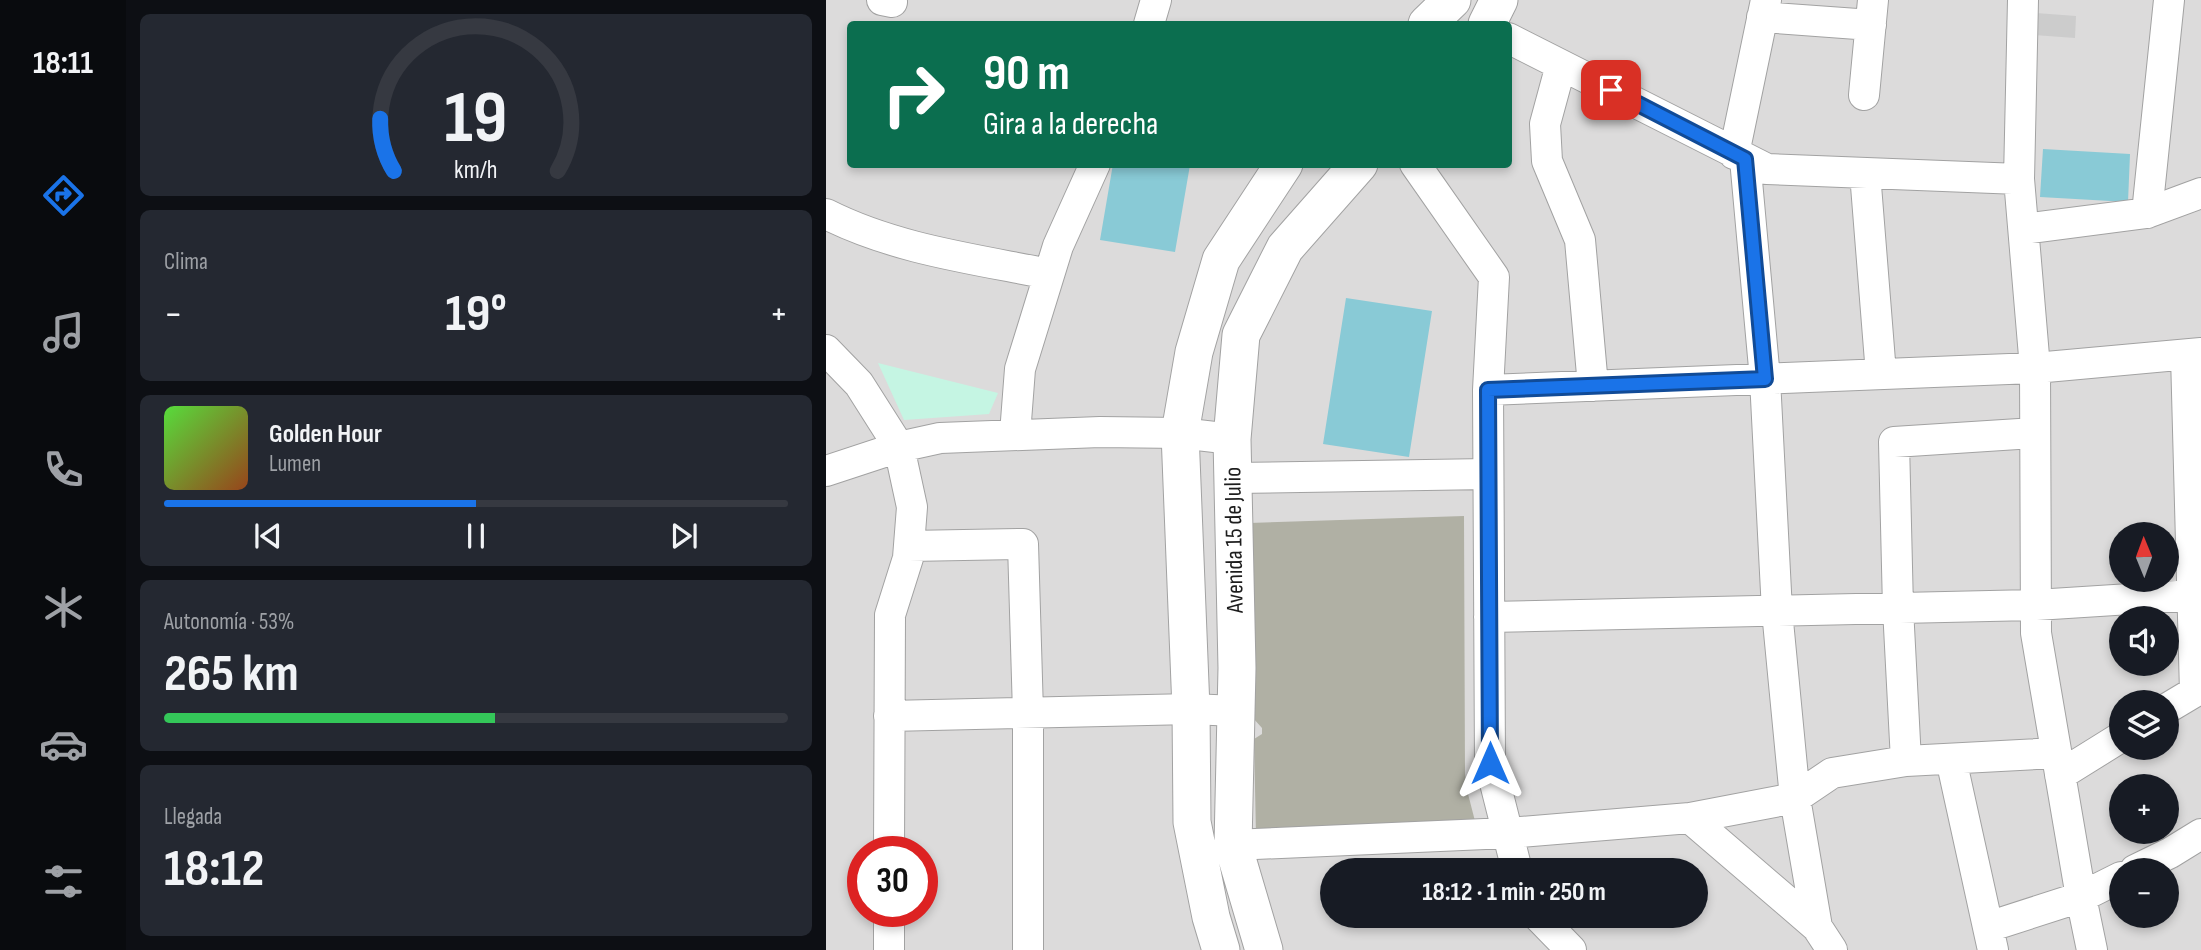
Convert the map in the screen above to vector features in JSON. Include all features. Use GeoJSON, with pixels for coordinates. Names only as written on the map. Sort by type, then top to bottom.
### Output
{"type":"FeatureCollection","features":[{"type":"Feature","properties":{"kind":"street"},"geometry":{"type":"LineString","coordinates":[[1150,21],[1156,0]]}},
{"type":"Feature","properties":{"kind":"street"},"geometry":{"type":"LineString","coordinates":[[1487,21],[1499,0]]}},
{"type":"Feature","properties":{"kind":"street"},"geometry":{"type":"LineString","coordinates":[[2023,0],[2019,178],[2035,368],[2036,633],[2092,950]]}},
{"type":"Feature","properties":{"kind":"street"},"geometry":{"type":"LineString","coordinates":[[2147,213],[2169,0]]}},
{"type":"Feature","properties":{"kind":"street"},"geometry":{"type":"LineString","coordinates":[[1443,7],[1478,21]]}},
{"type":"Feature","properties":{"kind":"street"},"geometry":{"type":"LineString","coordinates":[[1825,938],[1795,798],[1777,611],[1765,379],[1739,157],[1764,9],[1872,13],[1864,95]]}},
{"type":"Feature","properties":{"kind":"street"},"geometry":{"type":"LineString","coordinates":[[1512,39],[1767,169],[2019,178]]}},
{"type":"Feature","properties":{"kind":"street"},"geometry":{"type":"LineString","coordinates":[[1561,65],[1545,124],[1547,161],[1580,240],[1592,386]]}},
{"type":"Feature","properties":{"kind":"street"},"geometry":{"type":"LineString","coordinates":[[1015,434],[1020,369],[1058,246],[1093,168]]}},
{"type":"Feature","properties":{"kind":"street","name":"Avenida 15 de Julio"},"geometry":{"type":"LineString","coordinates":[[1222,950],[1211,917],[1192,822],[1191,709],[1180,433],[1195,352],[1221,260],[1281,168]]}},
{"type":"Feature","properties":{"kind":"street","name":"Avenida 15 de Julio"},"geometry":{"type":"LineString","coordinates":[[1264,950],[1233,845],[1236,711],[1232,439],[1241,335],[1285,248],[1355,168]]}},
{"type":"Feature","properties":{"kind":"street"},"geometry":{"type":"LineString","coordinates":[[1418,168],[1494,277],[1488,390],[1490,763],[1514,858]]}},
{"type":"Feature","properties":{"kind":"street"},"geometry":{"type":"LineString","coordinates":[[1865,173],[1881,374]]}},
{"type":"Feature","properties":{"kind":"street"},"geometry":{"type":"LineString","coordinates":[[2024,229],[2147,213],[2201,193]]}},
{"type":"Feature","properties":{"kind":"street"},"geometry":{"type":"LineString","coordinates":[[826,214],[852,227],[912,247],[1049,274]]}},
{"type":"Feature","properties":{"kind":"street"},"geometry":{"type":"LineString","coordinates":[[826,350],[859,384],[899,447],[912,506],[908,558],[890,615],[889,836]]}},
{"type":"Feature","properties":{"kind":"street"},"geometry":{"type":"LineString","coordinates":[[1488,390],[2035,368],[2194,354],[2196,515],[2193,595],[2198,690],[2179,701]]}},
{"type":"Feature","properties":{"kind":"street"},"geometry":{"type":"LineString","coordinates":[[830,466],[940,438],[1015,434],[1180,433],[1232,439]]}},
{"type":"Feature","properties":{"kind":"street"},"geometry":{"type":"LineString","coordinates":[[1906,761],[1898,608],[1894,442],[2035,433]]}},
{"type":"Feature","properties":{"kind":"street"},"geometry":{"type":"LineString","coordinates":[[1233,478],[1488,474]]}},
{"type":"Feature","properties":{"kind":"street"},"geometry":{"type":"LineString","coordinates":[[909,546],[1023,544],[1028,713],[1028,950]]}},
{"type":"Feature","properties":{"kind":"street"},"geometry":{"type":"LineString","coordinates":[[1489,617],[2036,605],[2193,595]]}},
{"type":"Feature","properties":{"kind":"street"},"geometry":{"type":"LineString","coordinates":[[889,716],[1191,709],[1236,711]]}},
{"type":"Feature","properties":{"kind":"street"},"geometry":{"type":"LineString","coordinates":[[1233,845],[1508,833],[1690,818],[1795,798],[1832,773],[1906,761],[1951,759],[2058,764],[2109,742]]}},
{"type":"Feature","properties":{"kind":"street"},"geometry":{"type":"LineString","coordinates":[[1951,759],[1991,939],[2109,883]]}},
{"type":"Feature","properties":{"kind":"street"},"geometry":{"type":"LineString","coordinates":[[1690,818],[1825,938]]}},
{"type":"Feature","properties":{"kind":"street"},"geometry":{"type":"LineString","coordinates":[[2160,858],[2201,834]]}},
{"type":"Feature","properties":{"kind":"street"},"geometry":{"type":"LineString","coordinates":[[889,927],[889,950]]}},
{"type":"Feature","properties":{"kind":"street"},"geometry":{"type":"LineString","coordinates":[[1550,928],[1571,950]]}},
{"type":"Feature","properties":{"kind":"shaded area"},"geometry":{"type":"Polygon","coordinates":[[[826,0],[2201,0],[2201,950],[826,950],[826,0]]]}},
{"type":"Feature","properties":{"kind":"shaded area"},"geometry":{"type":"Polygon","coordinates":[[[2036,13],[2076,16],[2075,38],[2034,35],[2036,13]]]}},
{"type":"Feature","properties":{"kind":"shaded area"},"geometry":{"type":"Polygon","coordinates":[[[2043,149],[2130,154],[2128,202],[2040,197],[2043,149]]]}},
{"type":"Feature","properties":{"kind":"shaded area"},"geometry":{"type":"Polygon","coordinates":[[[1112,168],[1189,168],[1175,252],[1100,240],[1112,168]]]}},
{"type":"Feature","properties":{"kind":"shaded area"},"geometry":{"type":"Polygon","coordinates":[[[1346,298],[1432,311],[1409,457],[1323,444],[1346,298]]]}},
{"type":"Feature","properties":{"kind":"green space"},"geometry":{"type":"Polygon","coordinates":[[[878,363],[998,393],[989,414],[904,420],[878,363]]]}},
{"type":"Feature","properties":{"kind":"building"},"geometry":{"type":"Polygon","coordinates":[[[1464,516],[1465,774],[1476,825],[1256,835],[1254,739],[1262,734],[1262,728],[1253,718],[1249,523],[1464,516]]]}},
{"type":"Feature","properties":{"kind":"route"},"geometry":{"type":"LineString","coordinates":[[1490,763],[1488,390],[1765,379],[1745,159],[1611,90]]}}]}
